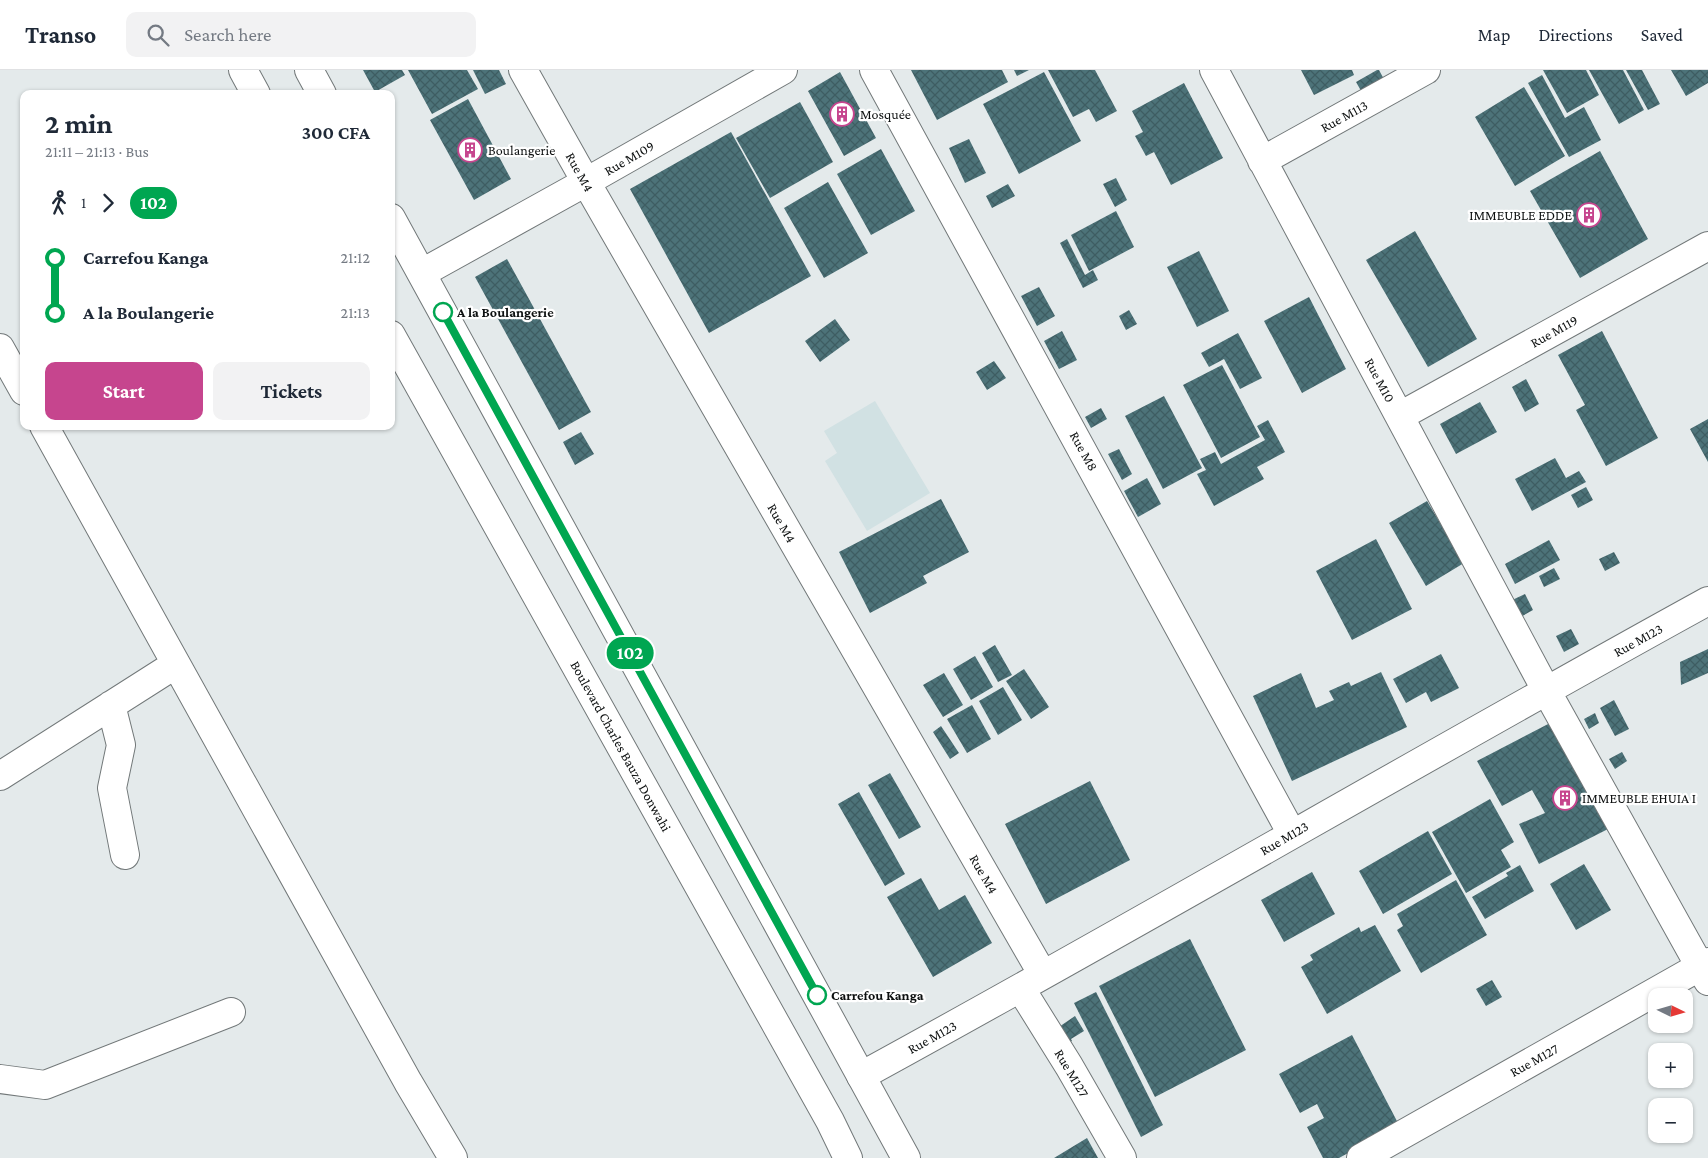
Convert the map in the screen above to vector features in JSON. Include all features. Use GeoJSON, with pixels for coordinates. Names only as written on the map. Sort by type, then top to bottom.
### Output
{"type":"FeatureCollection","features":[{"type":"Feature","properties":{"kind":"street"},"geometry":{"type":"LineString","coordinates":[[243,70],[254,90]]}},
{"type":"Feature","properties":{"kind":"street"},"geometry":{"type":"LineString","coordinates":[[309,70],[320,90]]}},
{"type":"Feature","properties":{"kind":"street","name":"Rue M4"},"geometry":{"type":"LineString","coordinates":[[523,70],[1032,982]]}},
{"type":"Feature","properties":{"kind":"street","name":"Rue M109"},"geometry":{"type":"LineString","coordinates":[[422,273],[783,70]]}},
{"type":"Feature","properties":{"kind":"street","name":"Rue M8"},"geometry":{"type":"LineString","coordinates":[[874,70],[1292,834]]}},
{"type":"Feature","properties":{"kind":"street","name":"Rue M10"},"geometry":{"type":"LineString","coordinates":[[1214,70],[1546,690],[1705,970]]}},
{"type":"Feature","properties":{"kind":"street","name":"Rue M113"},"geometry":{"type":"LineString","coordinates":[[1262,161],[1426,70]]}},
{"type":"Feature","properties":{"kind":"street"},"geometry":{"type":"LineString","coordinates":[[395,225],[906,1158]]}},
{"type":"Feature","properties":{"kind":"street","name":"Rue M119"},"geometry":{"type":"LineString","coordinates":[[1400,416],[1708,246]]}},
{"type":"Feature","properties":{"kind":"street","name":"Boulevard Charles Bauza Donwahi"},"geometry":{"type":"LineString","coordinates":[[395,342],[811,1086],[848,1158]]}},
{"type":"Feature","properties":{"kind":"street"},"geometry":{"type":"LineString","coordinates":[[0,348],[20,383]]}},
{"type":"Feature","properties":{"kind":"street"},"geometry":{"type":"LineString","coordinates":[[46,430],[408,1082],[453,1158]]}},
{"type":"Feature","properties":{"kind":"street","name":"Rue M123"},"geometry":{"type":"LineString","coordinates":[[861,1076],[1032,982],[1546,690],[1708,602]]}},
{"type":"Feature","properties":{"kind":"street"},"geometry":{"type":"LineString","coordinates":[[0,776],[176,664]]}},
{"type":"Feature","properties":{"kind":"street"},"geometry":{"type":"LineString","coordinates":[[111,705],[121,745],[112,788],[125,855]]}},
{"type":"Feature","properties":{"kind":"street","name":"Rue M127"},"geometry":{"type":"LineString","coordinates":[[1361,1158],[1705,970]]}},
{"type":"Feature","properties":{"kind":"street","name":"Rue M127"},"geometry":{"type":"LineString","coordinates":[[1032,982],[1069,1066],[1122,1158]]}},
{"type":"Feature","properties":{"kind":"street"},"geometry":{"type":"LineString","coordinates":[[0,1079],[45,1084],[231,1012]]}},
{"type":"Feature","properties":{"kind":"shaded area"},"geometry":{"type":"Polygon","coordinates":[[[875,401],[930,493],[867,531],[825,461],[837,453],[824,431],[875,401]]]}},
{"type":"Feature","properties":{"kind":"building"},"geometry":{"type":"Polygon","coordinates":[[[363,70],[402,70],[405,75],[379,90],[374,90],[363,70]]]}},
{"type":"Feature","properties":{"kind":"building"},"geometry":{"type":"Polygon","coordinates":[[[408,70],[467,70],[478,89],[432,114],[408,70]]]}},
{"type":"Feature","properties":{"kind":"building"},"geometry":{"type":"Polygon","coordinates":[[[473,70],[499,70],[506,84],[485,94],[473,70]]]}},
{"type":"Feature","properties":{"kind":"building"},"geometry":{"type":"Polygon","coordinates":[[[911,70],[1002,70],[1008,82],[937,120],[911,70]]]}},
{"type":"Feature","properties":{"kind":"building"},"geometry":{"type":"Polygon","coordinates":[[[1014,70],[1029,70],[1017,76],[1014,70]]]}},
{"type":"Feature","properties":{"kind":"building"},"geometry":{"type":"Polygon","coordinates":[[[1048,70],[1095,70],[1117,111],[1096,122],[1089,109],[1073,117],[1048,70]]]}},
{"type":"Feature","properties":{"kind":"building"},"geometry":{"type":"Polygon","coordinates":[[[1301,70],[1352,70],[1354,75],[1314,95],[1301,70]]]}},
{"type":"Feature","properties":{"kind":"building"},"geometry":{"type":"Polygon","coordinates":[[[1379,70],[1386,83],[1364,96],[1356,82],[1379,70]]]}},
{"type":"Feature","properties":{"kind":"building"},"geometry":{"type":"Polygon","coordinates":[[[1543,70],[1586,70],[1599,95],[1567,113],[1543,70]]]}},
{"type":"Feature","properties":{"kind":"building"},"geometry":{"type":"Polygon","coordinates":[[[1589,70],[1623,70],[1644,110],[1619,124],[1589,70]]]}},
{"type":"Feature","properties":{"kind":"building"},"geometry":{"type":"Polygon","coordinates":[[[1626,70],[1642,70],[1660,104],[1648,110],[1626,70]]]}},
{"type":"Feature","properties":{"kind":"building"},"geometry":{"type":"Polygon","coordinates":[[[1671,70],[1708,70],[1708,83],[1686,96],[1671,70]]]}},
{"type":"Feature","properties":{"kind":"building","name":"Mosquée"},"geometry":{"type":"Polygon","coordinates":[[[840,72],[876,138],[844,156],[808,91],[840,72]]]}},
{"type":"Feature","properties":{"kind":"building"},"geometry":{"type":"Polygon","coordinates":[[[1044,72],[1081,141],[1019,174],[983,104],[1044,72]]]}},
{"type":"Feature","properties":{"kind":"building"},"geometry":{"type":"Polygon","coordinates":[[[1542,75],[1565,118],[1584,107],[1601,140],[1569,157],[1528,83],[1542,75]]]}},
{"type":"Feature","properties":{"kind":"building"},"geometry":{"type":"Polygon","coordinates":[[[1184,83],[1223,158],[1171,185],[1154,152],[1146,156],[1135,136],[1143,132],[1132,111],[1184,83]]]}},
{"type":"Feature","properties":{"kind":"building"},"geometry":{"type":"Polygon","coordinates":[[[1524,87],[1565,156],[1515,186],[1475,117],[1524,87]]]}},
{"type":"Feature","properties":{"kind":"building","name":"Boulangerie"},"geometry":{"type":"Polygon","coordinates":[[[468,99],[511,179],[474,200],[430,120],[468,99]]]}},
{"type":"Feature","properties":{"kind":"building"},"geometry":{"type":"Polygon","coordinates":[[[800,102],[833,162],[770,198],[736,138],[800,102]]]}},
{"type":"Feature","properties":{"kind":"building"},"geometry":{"type":"Polygon","coordinates":[[[731,132],[811,276],[709,333],[630,189],[731,132]]]}},
{"type":"Feature","properties":{"kind":"building"},"geometry":{"type":"Polygon","coordinates":[[[969,139],[986,173],[965,183],[949,148],[969,139]]]}},
{"type":"Feature","properties":{"kind":"building"},"geometry":{"type":"Polygon","coordinates":[[[881,149],[915,211],[871,235],[837,174],[881,149]]]}},
{"type":"Feature","properties":{"kind":"building","name":"IMMEUBLE EDDE"},"geometry":{"type":"Polygon","coordinates":[[[1600,151],[1648,239],[1580,278],[1530,191],[1600,151]]]}},
{"type":"Feature","properties":{"kind":"building"},"geometry":{"type":"Polygon","coordinates":[[[1116,178],[1127,200],[1115,207],[1103,184],[1116,178]]]}},
{"type":"Feature","properties":{"kind":"building"},"geometry":{"type":"Polygon","coordinates":[[[828,182],[868,253],[824,278],[784,208],[828,182]]]}},
{"type":"Feature","properties":{"kind":"building"},"geometry":{"type":"Polygon","coordinates":[[[1008,184],[1015,196],[992,208],[986,196],[1008,184]]]}},
{"type":"Feature","properties":{"kind":"building"},"geometry":{"type":"Polygon","coordinates":[[[1116,211],[1134,247],[1089,271],[1071,235],[1116,211]]]}},
{"type":"Feature","properties":{"kind":"building"},"geometry":{"type":"Polygon","coordinates":[[[1415,231],[1477,339],[1428,367],[1366,260],[1415,231]]]}},
{"type":"Feature","properties":{"kind":"building"},"geometry":{"type":"Polygon","coordinates":[[[1067,239],[1085,275],[1093,270],[1098,280],[1083,288],[1060,243],[1067,239]]]}},
{"type":"Feature","properties":{"kind":"building"},"geometry":{"type":"Polygon","coordinates":[[[1199,251],[1229,311],[1197,327],[1167,267],[1199,251]]]}},
{"type":"Feature","properties":{"kind":"building"},"geometry":{"type":"Polygon","coordinates":[[[507,259],[591,412],[559,430],[475,277],[507,259]]]}},
{"type":"Feature","properties":{"kind":"building"},"geometry":{"type":"Polygon","coordinates":[[[1039,287],[1055,316],[1037,326],[1021,296],[1039,287]]]}},
{"type":"Feature","properties":{"kind":"building"},"geometry":{"type":"Polygon","coordinates":[[[1309,297],[1346,369],[1302,393],[1264,321],[1309,297]]]}},
{"type":"Feature","properties":{"kind":"building"},"geometry":{"type":"Polygon","coordinates":[[[1129,310],[1137,324],[1126,330],[1119,316],[1129,310]]]}},
{"type":"Feature","properties":{"kind":"building"},"geometry":{"type":"Polygon","coordinates":[[[835,319],[850,340],[820,362],[805,341],[835,319]]]}},
{"type":"Feature","properties":{"kind":"building"},"geometry":{"type":"Polygon","coordinates":[[[1062,331],[1077,360],[1059,369],[1044,341],[1062,331]]]}},
{"type":"Feature","properties":{"kind":"building"},"geometry":{"type":"Polygon","coordinates":[[[1602,331],[1658,438],[1606,466],[1576,410],[1585,405],[1558,355],[1602,331]]]}},
{"type":"Feature","properties":{"kind":"building"},"geometry":{"type":"Polygon","coordinates":[[[1238,333],[1262,378],[1240,389],[1224,359],[1209,367],[1201,353],[1238,333]]]}},
{"type":"Feature","properties":{"kind":"building"},"geometry":{"type":"Polygon","coordinates":[[[994,361],[1006,378],[987,390],[976,372],[994,361]]]}},
{"type":"Feature","properties":{"kind":"building"},"geometry":{"type":"Polygon","coordinates":[[[1222,365],[1260,437],[1221,458],[1183,385],[1222,365]]]}},
{"type":"Feature","properties":{"kind":"building"},"geometry":{"type":"Polygon","coordinates":[[[1526,379],[1539,404],[1525,412],[1512,387],[1526,379]]]}},
{"type":"Feature","properties":{"kind":"building"},"geometry":{"type":"Polygon","coordinates":[[[1164,396],[1202,468],[1163,489],[1125,416],[1164,396]]]}},
{"type":"Feature","properties":{"kind":"building"},"geometry":{"type":"Polygon","coordinates":[[[1480,402],[1497,432],[1456,454],[1440,424],[1480,402]]]}},
{"type":"Feature","properties":{"kind":"building"},"geometry":{"type":"Polygon","coordinates":[[[1101,408],[1107,419],[1091,428],[1085,417],[1101,408]]]}},
{"type":"Feature","properties":{"kind":"building"},"geometry":{"type":"Polygon","coordinates":[[[1708,419],[1708,462],[1690,429],[1708,419]]]}},
{"type":"Feature","properties":{"kind":"building"},"geometry":{"type":"Polygon","coordinates":[[[1268,420],[1285,452],[1257,467],[1264,479],[1214,506],[1197,474],[1206,470],[1200,459],[1215,452],[1221,464],[1265,440],[1257,426],[1268,420]]]}},
{"type":"Feature","properties":{"kind":"building"},"geometry":{"type":"Polygon","coordinates":[[[581,432],[594,454],[575,465],[563,442],[581,432]]]}},
{"type":"Feature","properties":{"kind":"building"},"geometry":{"type":"Polygon","coordinates":[[[1119,449],[1132,474],[1122,480],[1108,454],[1119,449]]]}},
{"type":"Feature","properties":{"kind":"building"},"geometry":{"type":"Polygon","coordinates":[[[1555,458],[1566,478],[1579,471],[1586,482],[1532,511],[1515,479],[1555,458]]]}},
{"type":"Feature","properties":{"kind":"building"},"geometry":{"type":"Polygon","coordinates":[[[1147,478],[1161,504],[1138,517],[1124,491],[1147,478]]]}},
{"type":"Feature","properties":{"kind":"building"},"geometry":{"type":"Polygon","coordinates":[[[1586,487],[1593,500],[1578,508],[1571,495],[1586,487]]]}},
{"type":"Feature","properties":{"kind":"building"},"geometry":{"type":"Polygon","coordinates":[[[941,499],[969,552],[923,576],[927,583],[870,613],[839,552],[941,499]]]}},
{"type":"Feature","properties":{"kind":"building"},"geometry":{"type":"Polygon","coordinates":[[[1427,501],[1464,563],[1426,586],[1389,523],[1427,501]]]}},
{"type":"Feature","properties":{"kind":"building"},"geometry":{"type":"Polygon","coordinates":[[[1376,539],[1412,609],[1352,640],[1316,571],[1376,539]]]}},
{"type":"Feature","properties":{"kind":"building"},"geometry":{"type":"Polygon","coordinates":[[[1549,540],[1560,560],[1515,584],[1505,564],[1549,540]]]}},
{"type":"Feature","properties":{"kind":"building"},"geometry":{"type":"Polygon","coordinates":[[[1614,552],[1620,563],[1605,571],[1599,559],[1614,552]]]}},
{"type":"Feature","properties":{"kind":"building"},"geometry":{"type":"Polygon","coordinates":[[[1554,568],[1560,579],[1544,587],[1539,576],[1554,568]]]}},
{"type":"Feature","properties":{"kind":"building"},"geometry":{"type":"Polygon","coordinates":[[[1525,594],[1533,610],[1517,619],[1508,602],[1525,594]]]}},
{"type":"Feature","properties":{"kind":"building"},"geometry":{"type":"Polygon","coordinates":[[[1571,629],[1579,644],[1564,652],[1556,636],[1571,629]]]}},
{"type":"Feature","properties":{"kind":"building"},"geometry":{"type":"Polygon","coordinates":[[[995,645],[1012,675],[998,682],[982,653],[995,645]]]}},
{"type":"Feature","properties":{"kind":"building"},"geometry":{"type":"Polygon","coordinates":[[[1708,649],[1708,673],[1681,685],[1680,662],[1708,649]]]}},
{"type":"Feature","properties":{"kind":"building"},"geometry":{"type":"Polygon","coordinates":[[[1441,654],[1459,688],[1431,702],[1426,692],[1406,703],[1393,679],[1441,654]]]}},
{"type":"Feature","properties":{"kind":"building"},"geometry":{"type":"Polygon","coordinates":[[[975,656],[993,687],[971,700],[953,669],[975,656]]]}},
{"type":"Feature","properties":{"kind":"building"},"geometry":{"type":"Polygon","coordinates":[[[1024,669],[1049,707],[1031,719],[1006,681],[1024,669]]]}},
{"type":"Feature","properties":{"kind":"building"},"geometry":{"type":"Polygon","coordinates":[[[1381,672],[1407,727],[1292,781],[1253,696],[1301,673],[1316,708],[1334,700],[1329,691],[1349,682],[1351,686],[1381,672]]]}},
{"type":"Feature","properties":{"kind":"building"},"geometry":{"type":"Polygon","coordinates":[[[944,673],[963,705],[943,717],[923,685],[944,673]]]}},
{"type":"Feature","properties":{"kind":"building"},"geometry":{"type":"Polygon","coordinates":[[[1003,687],[1022,720],[998,735],[979,701],[1003,687]]]}},
{"type":"Feature","properties":{"kind":"building"},"geometry":{"type":"Polygon","coordinates":[[[1614,700],[1629,729],[1615,736],[1600,708],[1614,700]]]}},
{"type":"Feature","properties":{"kind":"building"},"geometry":{"type":"Polygon","coordinates":[[[972,705],[991,739],[967,753],[947,719],[972,705]]]}},
{"type":"Feature","properties":{"kind":"building"},"geometry":{"type":"Polygon","coordinates":[[[1595,713],[1599,723],[1589,729],[1584,719],[1595,713]]]}},
{"type":"Feature","properties":{"kind":"building","name":"IMMEUBLE EHUIA I"},"geometry":{"type":"Polygon","coordinates":[[[1552,722],[1610,828],[1539,864],[1519,824],[1545,813],[1532,790],[1502,806],[1477,761],[1552,722]]]}},
{"type":"Feature","properties":{"kind":"building"},"geometry":{"type":"Polygon","coordinates":[[[941,726],[959,753],[950,759],[933,732],[941,726]]]}},
{"type":"Feature","properties":{"kind":"building"},"geometry":{"type":"Polygon","coordinates":[[[1622,752],[1627,761],[1615,769],[1609,759],[1622,752]]]}},
{"type":"Feature","properties":{"kind":"building"},"geometry":{"type":"Polygon","coordinates":[[[890,773],[921,827],[899,839],[868,785],[890,773]]]}},
{"type":"Feature","properties":{"kind":"building"},"geometry":{"type":"Polygon","coordinates":[[[1090,781],[1130,860],[1046,904],[1005,824],[1090,781]]]}},
{"type":"Feature","properties":{"kind":"building"},"geometry":{"type":"Polygon","coordinates":[[[859,792],[905,874],[885,886],[838,804],[859,792]]]}},
{"type":"Feature","properties":{"kind":"building"},"geometry":{"type":"Polygon","coordinates":[[[1490,799],[1514,842],[1501,850],[1511,867],[1466,893],[1432,832],[1490,799]]]}},
{"type":"Feature","properties":{"kind":"building"},"geometry":{"type":"Polygon","coordinates":[[[1428,831],[1452,874],[1383,914],[1359,871],[1428,831]]]}},
{"type":"Feature","properties":{"kind":"building"},"geometry":{"type":"Polygon","coordinates":[[[1584,864],[1611,910],[1576,930],[1550,884],[1584,864]]]}},
{"type":"Feature","properties":{"kind":"building"},"geometry":{"type":"Polygon","coordinates":[[[1520,865],[1534,891],[1485,919],[1472,897],[1508,876],[1506,873],[1520,865]]]}},
{"type":"Feature","properties":{"kind":"building"},"geometry":{"type":"Polygon","coordinates":[[[1312,872],[1335,914],[1284,942],[1261,900],[1312,872]]]}},
{"type":"Feature","properties":{"kind":"building"},"geometry":{"type":"Polygon","coordinates":[[[921,878],[939,910],[965,895],[992,943],[933,977],[887,897],[921,878]]]}},
{"type":"Feature","properties":{"kind":"building"},"geometry":{"type":"Polygon","coordinates":[[[1456,880],[1487,935],[1421,973],[1397,930],[1403,926],[1397,914],[1456,880]]]}},
{"type":"Feature","properties":{"kind":"building"},"geometry":{"type":"Polygon","coordinates":[[[1375,925],[1401,971],[1327,1014],[1301,967],[1313,960],[1310,955],[1359,927],[1361,932],[1375,925]]]}},
{"type":"Feature","properties":{"kind":"building"},"geometry":{"type":"Polygon","coordinates":[[[1190,939],[1246,1050],[1155,1097],[1099,986],[1190,939]]]}},
{"type":"Feature","properties":{"kind":"building"},"geometry":{"type":"Polygon","coordinates":[[[1492,980],[1502,997],[1486,1006],[1476,989],[1492,980]]]}},
{"type":"Feature","properties":{"kind":"building"},"geometry":{"type":"Polygon","coordinates":[[[1096,992],[1163,1125],[1141,1137],[1074,1003],[1096,992]]]}},
{"type":"Feature","properties":{"kind":"building"},"geometry":{"type":"Polygon","coordinates":[[[1075,1016],[1084,1031],[1071,1039],[1072,1041],[1062,1046],[1053,1031],[1075,1016]]]}},
{"type":"Feature","properties":{"kind":"building"},"geometry":{"type":"Polygon","coordinates":[[[1352,1035],[1399,1125],[1339,1158],[1323,1158],[1307,1127],[1324,1118],[1317,1104],[1300,1113],[1279,1074],[1352,1035]]]}},
{"type":"Feature","properties":{"kind":"building"},"geometry":{"type":"Polygon","coordinates":[[[1087,1138],[1098,1158],[1054,1158],[1087,1138]]]}},
{"type":"Feature","properties":{"kind":"bus line","name":"102"},"geometry":{"type":"LineString","coordinates":[[443,312],[817,995]]}},
{"type":"Feature","properties":{"kind":"place","name":"Mosquée"},"geometry":{"type":"Point","coordinates":[842,114]}},
{"type":"Feature","properties":{"kind":"place","name":"Boulangerie"},"geometry":{"type":"Point","coordinates":[470,150]}},
{"type":"Feature","properties":{"kind":"place","name":"IMMEUBLE EDDE"},"geometry":{"type":"Point","coordinates":[1589,215]}},
{"type":"Feature","properties":{"kind":"place","name":"A la Boulangerie"},"geometry":{"type":"Point","coordinates":[443,312]}},
{"type":"Feature","properties":{"kind":"place","name":"IMMEUBLE EHUIA I"},"geometry":{"type":"Point","coordinates":[1565,798]}},
{"type":"Feature","properties":{"kind":"place","name":"Carrefou Kanga"},"geometry":{"type":"Point","coordinates":[817,995]}}]}
